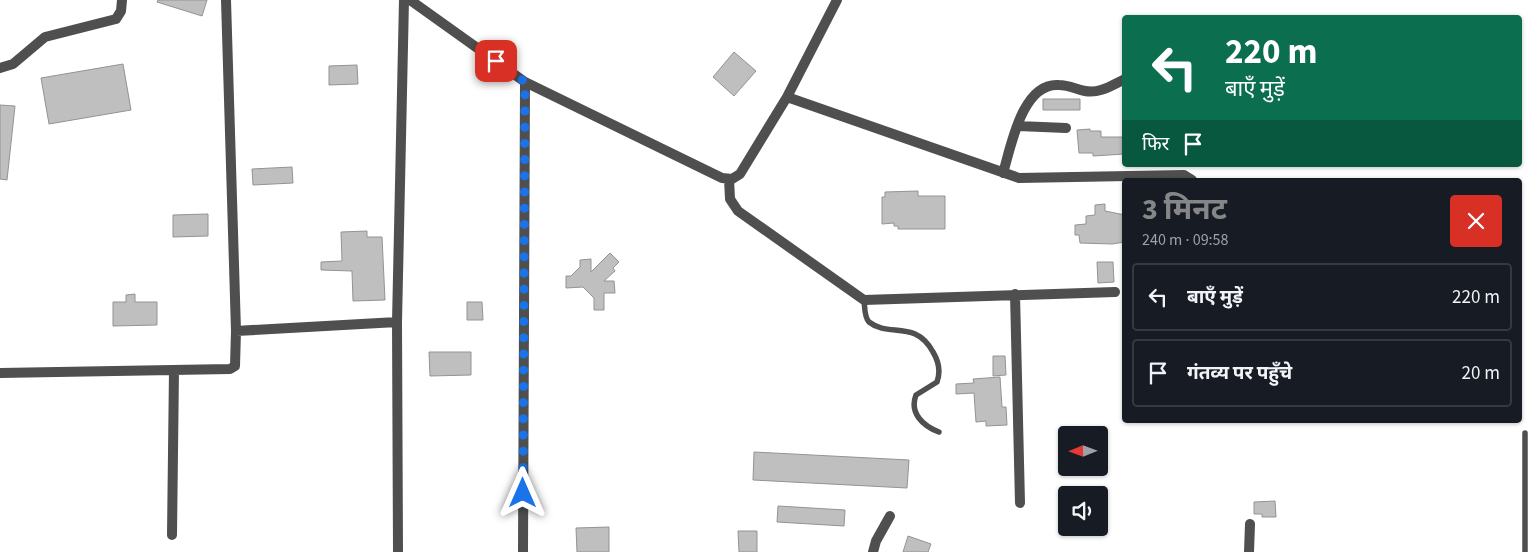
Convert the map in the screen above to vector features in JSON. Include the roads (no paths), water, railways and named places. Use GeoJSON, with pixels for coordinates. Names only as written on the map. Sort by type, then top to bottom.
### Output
{"type":"FeatureCollection","features":[{"type":"Feature","properties":{"kind":"street"},"geometry":{"type":"LineString","coordinates":[[0,68],[13,64],[45,38],[110,22],[119,15],[122,0]]}},
{"type":"Feature","properties":{"kind":"street"},"geometry":{"type":"LineString","coordinates":[[0,373],[233,368],[236,364],[226,0]]}},
{"type":"Feature","properties":{"kind":"street"},"geometry":{"type":"LineString","coordinates":[[398,552],[398,322],[404,0]]}},
{"type":"Feature","properties":{"kind":"street"},"geometry":{"type":"LineString","coordinates":[[410,0],[525,82],[713,174],[729,179],[740,174],[788,97],[837,0]]}},
{"type":"Feature","properties":{"kind":"street"},"geometry":{"type":"LineString","coordinates":[[1003,173],[1028,102],[1039,90],[1060,85],[1094,92],[1104,90],[1122,81]]}},
{"type":"Feature","properties":{"kind":"street"},"geometry":{"type":"LineString","coordinates":[[523,552],[525,82]]}},
{"type":"Feature","properties":{"kind":"street"},"geometry":{"type":"LineString","coordinates":[[788,97],[1003,173],[1030,179],[1184,175],[1189,178]]}},
{"type":"Feature","properties":{"kind":"street"},"geometry":{"type":"LineString","coordinates":[[1018,126],[1066,128]]}},
{"type":"Feature","properties":{"kind":"street"},"geometry":{"type":"LineString","coordinates":[[729,179],[730,199],[738,211],[864,300],[1115,292]]}},
{"type":"Feature","properties":{"kind":"street"},"geometry":{"type":"LineString","coordinates":[[1015,294],[1020,503]]}},
{"type":"Feature","properties":{"kind":"street"},"geometry":{"type":"LineString","coordinates":[[236,331],[398,322]]}},
{"type":"Feature","properties":{"kind":"street"},"geometry":{"type":"LineString","coordinates":[[172,535],[174,370]]}},
{"type":"Feature","properties":{"kind":"street"},"geometry":{"type":"LineString","coordinates":[[873,552],[876,541],[890,516]]}},
{"type":"Feature","properties":{"kind":"street"},"geometry":{"type":"LineString","coordinates":[[1249,552],[1250,524]]}},
{"type":"Feature","properties":{"kind":"lane"},"geometry":{"type":"LineString","coordinates":[[864,300],[866,316],[871,323],[915,333],[932,349],[939,365],[937,382],[916,395],[914,406],[922,424],[938,432]]}},
{"type":"Feature","properties":{"kind":"lane"},"geometry":{"type":"LineString","coordinates":[[1525,433],[1525,552]]}}]}
